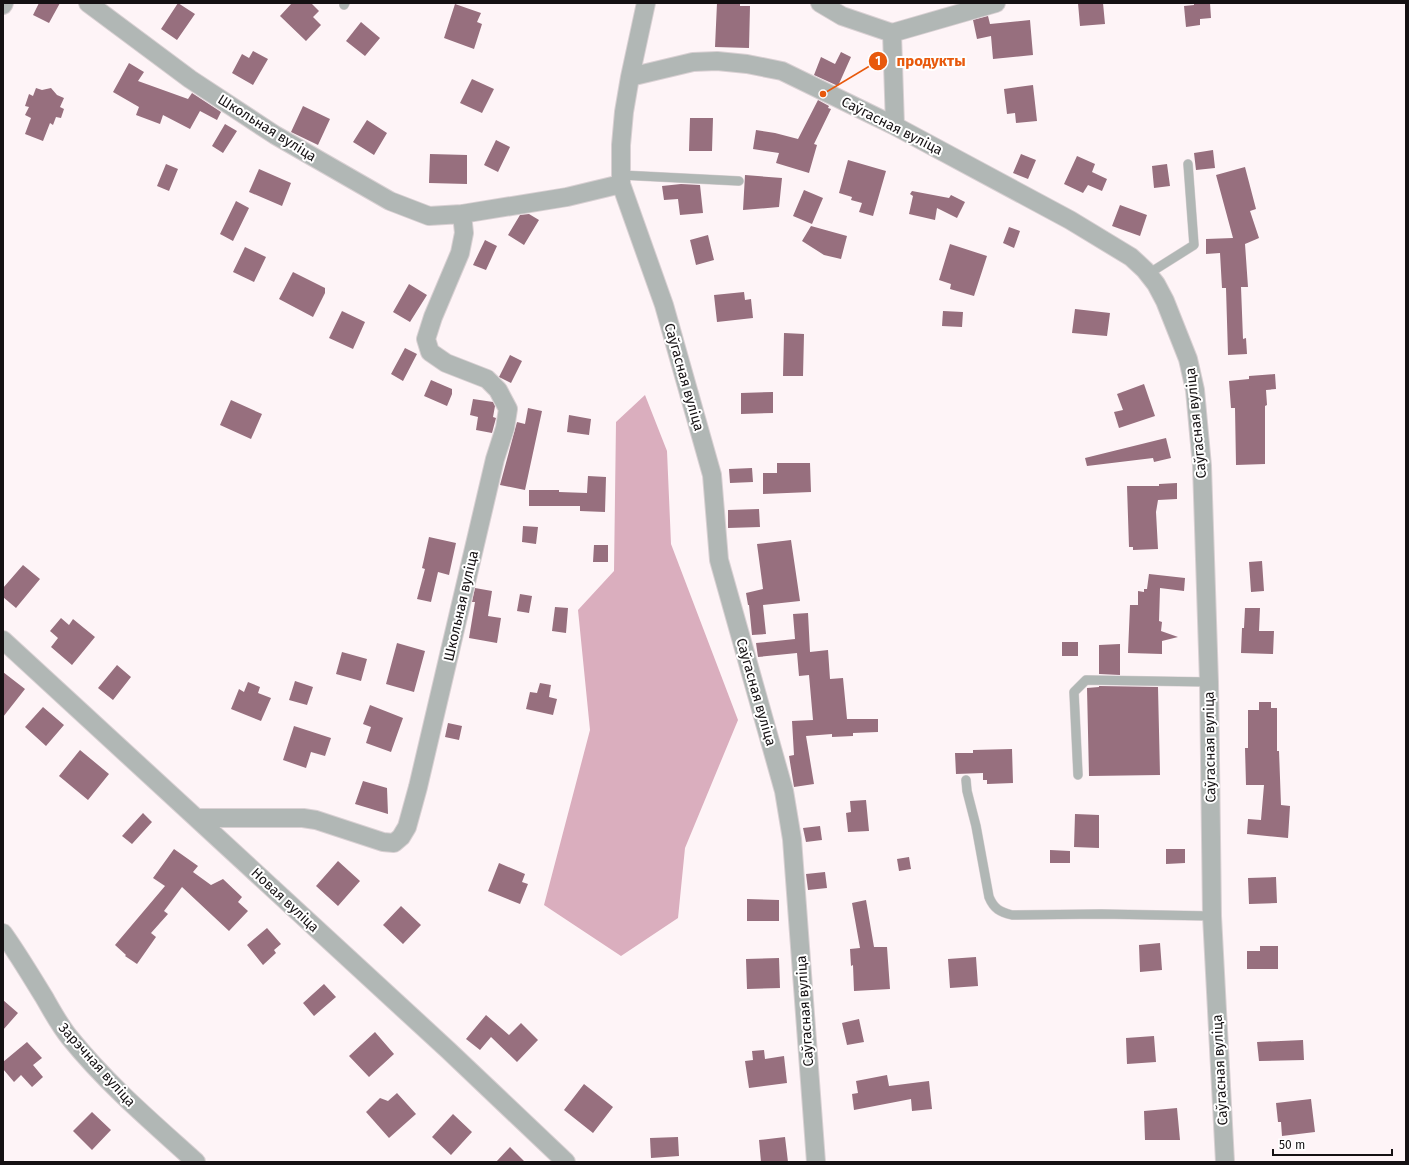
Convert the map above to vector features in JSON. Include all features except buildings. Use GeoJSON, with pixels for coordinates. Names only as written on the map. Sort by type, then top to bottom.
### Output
{"type":"FeatureCollection","features":[{"type":"Feature","properties":{"kind":"street","name":"Школьная вуліца"},"geometry":{"type":"LineString","coordinates":[[88,3],[203,88],[275,135],[390,201],[430,216],[462,214],[567,197],[621,179]]}},
{"type":"Feature","properties":{"kind":"street"},"geometry":{"type":"LineString","coordinates":[[630,77],[646,3]]}},
{"type":"Feature","properties":{"kind":"street"},"geometry":{"type":"LineString","coordinates":[[820,3],[842,16],[892,33],[996,3]]}},
{"type":"Feature","properties":{"kind":"street"},"geometry":{"type":"LineString","coordinates":[[892,33],[895,126]]}},
{"type":"Feature","properties":{"kind":"street","name":"Саўгасная вуліца"},"geometry":{"type":"LineString","coordinates":[[816,1162],[792,839],[784,791],[719,560],[712,475],[664,305],[621,179],[622,138],[630,77],[693,62],[717,61],[747,64],[782,71],[895,126],[1070,220],[1132,257],[1156,284],[1165,301],[1188,359],[1195,390],[1202,466],[1209,682],[1212,916],[1225,1162]]}},
{"type":"Feature","properties":{"kind":"street","name":"Школьная вуліца"},"geometry":{"type":"LineString","coordinates":[[196,818],[303,818],[316,820],[383,842],[394,842],[401,837],[407,827],[418,787],[496,459],[505,428],[508,409],[498,390],[487,379],[446,362],[430,352],[426,339],[433,317],[460,253],[464,233],[462,214]]}},
{"type":"Feature","properties":{"kind":"street","name":"Новая вуліца"},"geometry":{"type":"LineString","coordinates":[[3,640],[437,1040],[566,1162]]}},
{"type":"Feature","properties":{"kind":"street","name":"Зарэчная вуліца"},"geometry":{"type":"LineString","coordinates":[[3,933],[70,1038],[138,1109],[196,1162]]}},
{"type":"Feature","properties":{"kind":"lane"},"geometry":{"type":"LineString","coordinates":[[1148,274],[1194,245],[1188,164]]}},
{"type":"Feature","properties":{"kind":"lane"},"geometry":{"type":"LineString","coordinates":[[621,179],[739,181]]}},
{"type":"Feature","properties":{"kind":"lane"},"geometry":{"type":"LineString","coordinates":[[1078,775],[1074,692],[1086,680],[1209,682]]}},
{"type":"Feature","properties":{"kind":"lane"},"geometry":{"type":"LineString","coordinates":[[966,780],[967,791],[976,826],[990,897],[993,905],[1000,912],[1012,915],[1101,914],[1212,916]]}},
{"type":"Feature","properties":{"kind":"shaded area"},"geometry":{"type":"Polygon","coordinates":[[[645,395],[667,451],[671,544],[738,720],[685,848],[678,918],[621,956],[544,905],[590,730],[578,610],[614,571],[616,422],[645,395]]]}},
{"type":"Feature","properties":{"kind":"place","name":"продукты"},"geometry":{"type":"Point","coordinates":[823,94]}}]}
